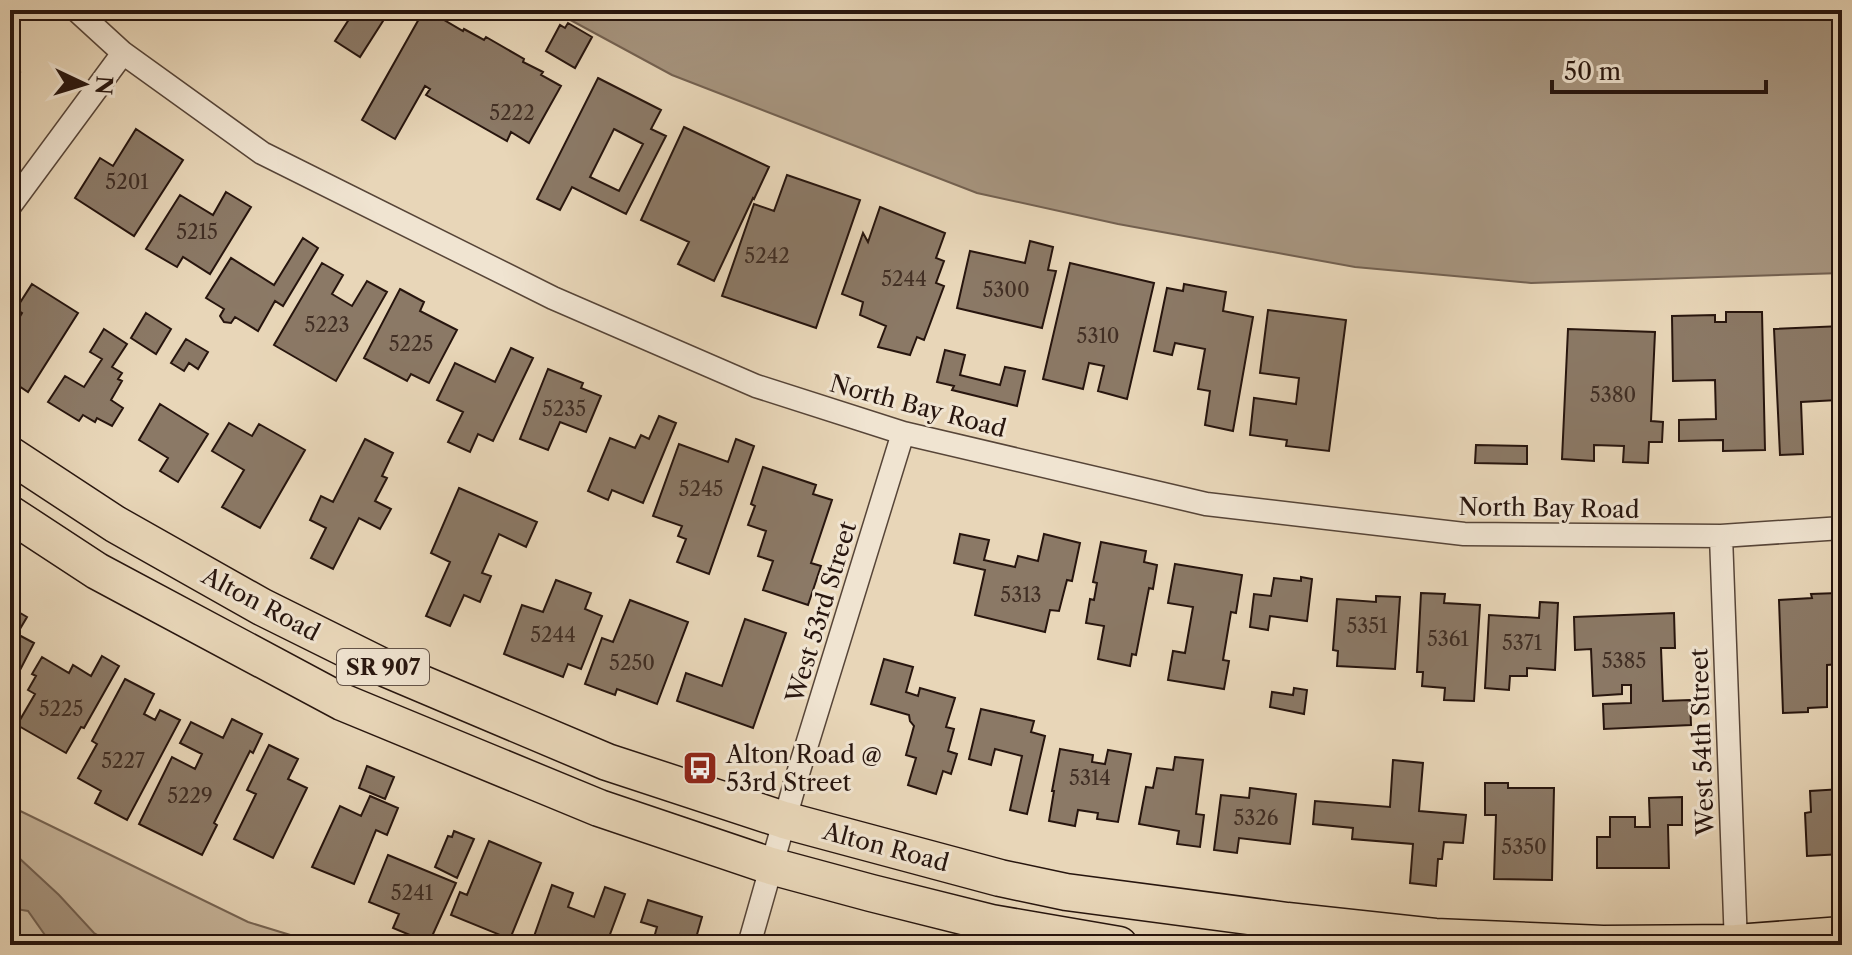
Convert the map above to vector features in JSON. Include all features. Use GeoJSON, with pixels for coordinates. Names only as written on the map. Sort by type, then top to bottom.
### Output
{"type":"FeatureCollection","features":[{"type":"Feature","properties":{"kind":"main road","name":"Alton Road"},"geometry":{"type":"LineString","coordinates":[[10,455],[129,531],[262,607],[387,669],[607,762],[784,820],[1000,878],[1066,892],[1435,937],[1603,944],[1736,944],[1842,935]]}},
{"type":"Feature","properties":{"kind":"main road","name":"Alton Road"},"geometry":{"type":"LineString","coordinates":[[10,514],[97,571],[342,702],[599,808],[771,866],[991,923],[1119,945]]}},
{"type":"Feature","properties":{"kind":"street","name":"North Bay Road"},"geometry":{"type":"LineString","coordinates":[[76,10],[123,53],[262,153],[539,291],[756,386],[903,433],[1206,504],[1464,534],[1721,536],[1842,528]]}},
{"type":"Feature","properties":{"kind":"street"},"geometry":{"type":"LineString","coordinates":[[10,206],[123,53]]}},
{"type":"Feature","properties":{"kind":"street","name":"West 53rd Street"},"geometry":{"type":"LineString","coordinates":[[749,945],[784,820],[903,433]]}},
{"type":"Feature","properties":{"kind":"street","name":"West 54th Street"},"geometry":{"type":"LineString","coordinates":[[1721,536],[1736,944]]}},
{"type":"Feature","properties":{"kind":"shaded area"},"geometry":{"type":"Polygon","coordinates":[[[552,10],[1842,10],[1842,273],[1531,283],[1355,267],[1118,224],[977,193],[672,75],[552,10]]]}},
{"type":"Feature","properties":{"kind":"shaded area"},"geometry":{"type":"Polygon","coordinates":[[[10,806],[248,922],[323,945],[10,945],[10,806]]]}},
{"type":"Feature","properties":{"kind":"shaded area"},"geometry":{"type":"Polygon","coordinates":[[[10,855],[19,858],[59,895],[94,933],[115,945],[52,945],[28,911],[10,908],[10,855]]]}},
{"type":"Feature","properties":{"kind":"building"},"geometry":{"type":"Polygon","coordinates":[[[355,10],[390,10],[360,57],[335,41],[355,10]]]}},
{"type":"Feature","properties":{"kind":"building"},"geometry":{"type":"Polygon","coordinates":[[[424,10],[463,31],[484,40],[486,37],[561,86],[529,143],[511,132],[507,141],[426,95],[430,89],[425,86],[395,139],[362,120],[424,10]]]}},
{"type":"Feature","properties":{"kind":"building"},"geometry":{"type":"Polygon","coordinates":[[[568,23],[592,37],[575,68],[546,51],[560,25],[565,28],[568,23]]]}},
{"type":"Feature","properties":{"kind":"building"},"geometry":{"type":"Polygon","coordinates":[[[10,63],[20,72],[10,84],[10,63]]]}},
{"type":"Feature","properties":{"kind":"building"},"geometry":{"type":"Polygon","coordinates":[[[598,78],[661,110],[651,129],[666,136],[626,214],[572,187],[560,210],[537,199],[598,78]],[[614,129],[590,177],[619,191],[643,144],[614,129]]]}},
{"type":"Feature","properties":{"kind":"building"},"geometry":{"type":"Polygon","coordinates":[[[684,127],[769,167],[714,281],[678,264],[689,242],[641,220],[684,127]]]}},
{"type":"Feature","properties":{"kind":"building"},"geometry":{"type":"Polygon","coordinates":[[[136,129],[183,160],[134,236],[75,198],[100,158],[113,166],[136,129]]]}},
{"type":"Feature","properties":{"kind":"building"},"geometry":{"type":"Polygon","coordinates":[[[787,175],[860,200],[816,328],[722,296],[754,204],[774,211],[787,175]]]}},
{"type":"Feature","properties":{"kind":"building"},"geometry":{"type":"Polygon","coordinates":[[[226,192],[251,207],[210,274],[183,257],[177,267],[146,249],[180,195],[213,215],[226,192]]]}},
{"type":"Feature","properties":{"kind":"building"},"geometry":{"type":"Polygon","coordinates":[[[880,207],[945,233],[936,258],[944,261],[936,283],[944,286],[924,340],[917,337],[910,355],[878,347],[886,326],[860,315],[863,302],[842,294],[863,233],[868,242],[880,207]]]}},
{"type":"Feature","properties":{"kind":"building"},"geometry":{"type":"Polygon","coordinates":[[[303,238],[318,248],[283,306],[275,301],[258,331],[235,317],[231,323],[224,322],[220,316],[224,309],[206,298],[231,258],[274,285],[303,238]]]}},
{"type":"Feature","properties":{"kind":"building"},"geometry":{"type":"Polygon","coordinates":[[[1030,241],[1053,247],[1048,270],[1056,271],[1042,328],[957,308],[970,251],[1025,263],[1030,241]]]}},
{"type":"Feature","properties":{"kind":"building"},"geometry":{"type":"Polygon","coordinates":[[[322,263],[343,275],[332,294],[352,306],[367,281],[387,292],[336,381],[274,345],[322,263]]]}},
{"type":"Feature","properties":{"kind":"building"},"geometry":{"type":"Polygon","coordinates":[[[1070,263],[1154,283],[1127,399],[1098,391],[1104,366],[1089,363],[1083,389],[1043,379],[1070,263]]]}},
{"type":"Feature","properties":{"kind":"building"},"geometry":{"type":"Polygon","coordinates":[[[32,284],[78,313],[28,392],[10,380],[10,327],[13,328],[22,313],[16,309],[32,284]]]}},
{"type":"Feature","properties":{"kind":"building"},"geometry":{"type":"Polygon","coordinates":[[[1184,284],[1226,292],[1223,311],[1253,317],[1233,431],[1205,425],[1210,391],[1198,389],[1205,349],[1175,343],[1172,355],[1154,351],[1167,288],[1183,291],[1184,284]]]}},
{"type":"Feature","properties":{"kind":"building"},"geometry":{"type":"Polygon","coordinates":[[[400,289],[424,302],[420,311],[457,330],[429,383],[411,374],[407,381],[364,358],[400,289]]]}},
{"type":"Feature","properties":{"kind":"building"},"geometry":{"type":"Polygon","coordinates":[[[1268,310],[1346,320],[1329,451],[1286,446],[1287,440],[1250,435],[1254,398],[1296,404],[1299,378],[1260,373],[1268,310]]]}},
{"type":"Feature","properties":{"kind":"building"},"geometry":{"type":"Polygon","coordinates":[[[1726,312],[1762,312],[1765,450],[1723,451],[1723,440],[1679,441],[1679,420],[1716,419],[1715,380],[1673,381],[1672,316],[1715,315],[1715,322],[1726,322],[1726,312]]]}},
{"type":"Feature","properties":{"kind":"building"},"geometry":{"type":"Polygon","coordinates":[[[146,313],[171,329],[156,354],[131,338],[146,313]]]}},
{"type":"Feature","properties":{"kind":"building"},"geometry":{"type":"Polygon","coordinates":[[[1842,326],[1842,454],[1838,400],[1801,402],[1803,454],[1780,455],[1774,329],[1842,326]]]}},
{"type":"Feature","properties":{"kind":"building"},"geometry":{"type":"Polygon","coordinates":[[[104,329],[127,344],[112,367],[122,373],[118,379],[122,381],[111,400],[123,408],[112,426],[83,415],[79,421],[48,402],[65,376],[84,387],[102,359],[90,352],[104,329]]]}},
{"type":"Feature","properties":{"kind":"building"},"geometry":{"type":"Polygon","coordinates":[[[1568,329],[1655,332],[1651,421],[1663,422],[1662,442],[1649,442],[1648,463],[1623,462],[1624,446],[1594,445],[1594,461],[1562,459],[1568,329]]]}},
{"type":"Feature","properties":{"kind":"building"},"geometry":{"type":"Polygon","coordinates":[[[186,339],[208,352],[198,369],[189,363],[184,371],[171,363],[186,339]]]}},
{"type":"Feature","properties":{"kind":"building"},"geometry":{"type":"Polygon","coordinates":[[[511,348],[533,358],[493,441],[478,434],[470,452],[448,442],[463,412],[437,400],[455,363],[495,382],[511,348]]]}},
{"type":"Feature","properties":{"kind":"building"},"geometry":{"type":"Polygon","coordinates":[[[945,350],[965,355],[960,375],[1000,385],[1005,367],[1025,371],[1017,406],[952,390],[954,386],[937,382],[945,350]]]}},
{"type":"Feature","properties":{"kind":"building"},"geometry":{"type":"Polygon","coordinates":[[[548,369],[583,383],[581,388],[601,396],[586,432],[560,422],[548,450],[520,439],[548,369]]]}},
{"type":"Feature","properties":{"kind":"building"},"geometry":{"type":"Polygon","coordinates":[[[160,404],[208,434],[178,482],[160,471],[168,458],[139,440],[160,404]]]}},
{"type":"Feature","properties":{"kind":"building"},"geometry":{"type":"Polygon","coordinates":[[[659,416],[676,423],[643,503],[612,490],[608,500],[588,491],[610,438],[635,448],[641,435],[649,439],[659,416]]]}},
{"type":"Feature","properties":{"kind":"building"},"geometry":{"type":"Polygon","coordinates":[[[229,423],[252,436],[259,424],[305,450],[260,528],[222,507],[244,470],[212,451],[229,423]]]}},
{"type":"Feature","properties":{"kind":"building"},"geometry":{"type":"Polygon","coordinates":[[[365,439],[393,453],[382,476],[387,478],[375,501],[391,509],[380,529],[359,518],[333,569],[311,558],[326,528],[310,520],[321,496],[333,502],[365,439]]]}},
{"type":"Feature","properties":{"kind":"building"},"geometry":{"type":"Polygon","coordinates":[[[736,439],[754,446],[709,574],[677,562],[686,539],[678,536],[682,526],[653,516],[679,444],[728,462],[736,439]]]}},
{"type":"Feature","properties":{"kind":"building"},"geometry":{"type":"Polygon","coordinates":[[[1476,445],[1527,446],[1527,464],[1475,463],[1476,445]]]}},
{"type":"Feature","properties":{"kind":"building"},"geometry":{"type":"Polygon","coordinates":[[[763,467],[816,485],[813,494],[832,500],[811,563],[821,566],[808,605],[763,590],[773,561],[758,556],[766,531],[748,525],[763,467]]]}},
{"type":"Feature","properties":{"kind":"building"},"geometry":{"type":"Polygon","coordinates":[[[459,488],[537,522],[526,547],[499,534],[482,573],[491,576],[480,602],[464,595],[450,626],[426,616],[450,562],[431,553],[459,488]]]}},
{"type":"Feature","properties":{"kind":"building"},"geometry":{"type":"Polygon","coordinates":[[[960,534],[989,540],[984,560],[1015,567],[1018,556],[1038,561],[1044,534],[1080,543],[1072,581],[1067,580],[1059,611],[1050,610],[1045,632],[975,615],[985,570],[954,563],[960,534]]]}},
{"type":"Feature","properties":{"kind":"building"},"geometry":{"type":"Polygon","coordinates":[[[1101,542],[1146,551],[1144,562],[1157,565],[1153,589],[1149,588],[1136,655],[1132,654],[1130,666],[1098,659],[1104,626],[1086,623],[1090,599],[1094,600],[1097,583],[1093,582],[1101,542]]]}},
{"type":"Feature","properties":{"kind":"building"},"geometry":{"type":"Polygon","coordinates":[[[1175,564],[1242,575],[1236,613],[1231,612],[1223,660],[1229,661],[1224,689],[1168,680],[1173,651],[1185,653],[1193,607],[1168,603],[1175,564]]]}},
{"type":"Feature","properties":{"kind":"building"},"geometry":{"type":"Polygon","coordinates":[[[1301,577],[1312,579],[1307,621],[1270,616],[1268,630],[1250,627],[1254,594],[1271,596],[1274,578],[1301,581],[1301,577]]]}},
{"type":"Feature","properties":{"kind":"building"},"geometry":{"type":"Polygon","coordinates":[[[556,580],[591,593],[585,609],[602,616],[581,669],[568,664],[563,677],[504,654],[522,605],[543,612],[556,580]]]}},
{"type":"Feature","properties":{"kind":"building"},"geometry":{"type":"Polygon","coordinates":[[[1421,593],[1445,594],[1444,603],[1480,605],[1474,701],[1444,700],[1445,688],[1422,686],[1423,672],[1417,672],[1421,593]]]}},
{"type":"Feature","properties":{"kind":"building"},"geometry":{"type":"Polygon","coordinates":[[[1838,593],[1840,664],[1827,665],[1827,707],[1783,713],[1779,600],[1838,593]]]}},
{"type":"Feature","properties":{"kind":"building"},"geometry":{"type":"Polygon","coordinates":[[[1376,596],[1400,597],[1395,669],[1337,666],[1338,651],[1333,650],[1337,599],[1376,602],[1376,596]]]}},
{"type":"Feature","properties":{"kind":"building"},"geometry":{"type":"Polygon","coordinates":[[[630,600],[688,622],[657,704],[617,689],[615,695],[585,684],[602,638],[613,642],[630,600]]]}},
{"type":"Feature","properties":{"kind":"building"},"geometry":{"type":"Polygon","coordinates":[[[1540,602],[1558,603],[1555,670],[1527,668],[1527,676],[1510,676],[1509,690],[1485,688],[1489,615],[1539,618],[1540,602]]]}},
{"type":"Feature","properties":{"kind":"building"},"geometry":{"type":"Polygon","coordinates":[[[10,607],[27,617],[17,634],[34,643],[18,674],[10,670],[10,607]]]}},
{"type":"Feature","properties":{"kind":"building"},"geometry":{"type":"Polygon","coordinates":[[[1674,613],[1675,648],[1661,648],[1663,701],[1690,700],[1691,725],[1604,729],[1603,704],[1631,703],[1631,685],[1622,685],[1622,694],[1593,696],[1591,649],[1575,650],[1574,617],[1674,613]]]}},
{"type":"Feature","properties":{"kind":"building"},"geometry":{"type":"Polygon","coordinates":[[[745,619],[786,633],[753,728],[677,701],[686,673],[722,686],[745,619]]]}},
{"type":"Feature","properties":{"kind":"building"},"geometry":{"type":"Polygon","coordinates":[[[102,656],[119,666],[66,753],[17,725],[35,694],[28,690],[36,676],[32,674],[42,657],[69,673],[73,665],[91,676],[102,656]]]}},
{"type":"Feature","properties":{"kind":"building"},"geometry":{"type":"Polygon","coordinates":[[[884,659],[913,667],[906,692],[918,696],[920,688],[955,698],[946,727],[954,729],[948,751],[957,754],[951,774],[943,771],[936,794],[908,785],[916,758],[906,755],[914,726],[909,715],[871,704],[884,659]]]}},
{"type":"Feature","properties":{"kind":"building"},"geometry":{"type":"Polygon","coordinates":[[[125,679],[154,694],[144,714],[155,720],[160,710],[180,720],[127,820],[95,803],[101,791],[78,778],[97,744],[92,741],[125,679]]]}},
{"type":"Feature","properties":{"kind":"building"},"geometry":{"type":"Polygon","coordinates":[[[1294,688],[1307,690],[1304,714],[1270,707],[1272,692],[1293,695],[1294,688]]]}},
{"type":"Feature","properties":{"kind":"building"},"geometry":{"type":"Polygon","coordinates":[[[981,709],[1034,721],[1031,732],[1045,736],[1027,814],[1010,810],[1022,756],[995,749],[991,765],[969,759],[981,709]]]}},
{"type":"Feature","properties":{"kind":"building"},"geometry":{"type":"Polygon","coordinates":[[[232,719],[262,734],[253,753],[250,751],[214,823],[217,825],[202,855],[139,824],[172,757],[195,769],[202,754],[180,743],[191,722],[223,738],[232,719]]]}},
{"type":"Feature","properties":{"kind":"building"},"geometry":{"type":"Polygon","coordinates":[[[269,745],[298,759],[288,779],[307,788],[273,858],[234,839],[256,794],[247,790],[269,745]]]}},
{"type":"Feature","properties":{"kind":"building"},"geometry":{"type":"Polygon","coordinates":[[[1060,749],[1093,755],[1092,762],[1105,764],[1108,750],[1131,754],[1118,822],[1097,819],[1098,813],[1078,810],[1075,826],[1049,821],[1060,749]]]}},
{"type":"Feature","properties":{"kind":"building"},"geometry":{"type":"Polygon","coordinates":[[[1175,757],[1203,760],[1196,814],[1204,815],[1200,847],[1177,844],[1179,831],[1139,824],[1146,787],[1153,788],[1157,768],[1173,770],[1175,757]]]}},
{"type":"Feature","properties":{"kind":"building"},"geometry":{"type":"Polygon","coordinates":[[[1393,760],[1423,763],[1419,811],[1466,815],[1463,843],[1444,842],[1442,859],[1438,859],[1436,886],[1410,883],[1413,844],[1352,839],[1353,828],[1313,824],[1315,801],[1390,807],[1393,760]]]}},
{"type":"Feature","properties":{"kind":"building"},"geometry":{"type":"Polygon","coordinates":[[[367,766],[394,777],[385,799],[359,788],[367,766]]]}},
{"type":"Feature","properties":{"kind":"building"},"geometry":{"type":"Polygon","coordinates":[[[1485,783],[1508,783],[1508,788],[1554,788],[1552,880],[1494,879],[1496,815],[1485,815],[1485,783]]]}},
{"type":"Feature","properties":{"kind":"building"},"geometry":{"type":"Polygon","coordinates":[[[1250,788],[1296,794],[1290,844],[1239,838],[1237,853],[1214,850],[1221,795],[1249,798],[1250,788]]]}},
{"type":"Feature","properties":{"kind":"building"},"geometry":{"type":"Polygon","coordinates":[[[1842,789],[1842,854],[1807,856],[1805,813],[1811,812],[1810,791],[1842,789]]]}},
{"type":"Feature","properties":{"kind":"building"},"geometry":{"type":"Polygon","coordinates":[[[370,796],[398,808],[387,835],[376,830],[354,884],[312,867],[340,806],[361,816],[370,796]]]}},
{"type":"Feature","properties":{"kind":"building"},"geometry":{"type":"Polygon","coordinates":[[[1682,797],[1682,825],[1668,825],[1669,868],[1597,868],[1597,837],[1610,837],[1610,817],[1635,817],[1635,827],[1650,827],[1649,798],[1682,797]]]}},
{"type":"Feature","properties":{"kind":"building"},"geometry":{"type":"Polygon","coordinates":[[[454,831],[474,839],[457,878],[435,867],[448,836],[452,837],[454,831]]]}},
{"type":"Feature","properties":{"kind":"building"},"geometry":{"type":"Polygon","coordinates":[[[489,841],[541,863],[510,939],[451,915],[460,892],[467,895],[489,841]]]}},
{"type":"Feature","properties":{"kind":"building"},"geometry":{"type":"Polygon","coordinates":[[[388,855],[456,883],[429,943],[393,928],[399,914],[369,902],[388,855]]]}},
{"type":"Feature","properties":{"kind":"building"},"geometry":{"type":"Polygon","coordinates":[[[552,885],[573,893],[568,907],[594,917],[605,887],[625,894],[606,945],[531,945],[552,885]]]}},
{"type":"Feature","properties":{"kind":"building"},"geometry":{"type":"Polygon","coordinates":[[[648,900],[702,917],[694,945],[652,945],[657,927],[641,922],[648,900]]]}},
{"type":"Feature","properties":{"kind":"place","name":"Alton Road @ 53rd Street"},"geometry":{"type":"Point","coordinates":[700,768]}}]}
